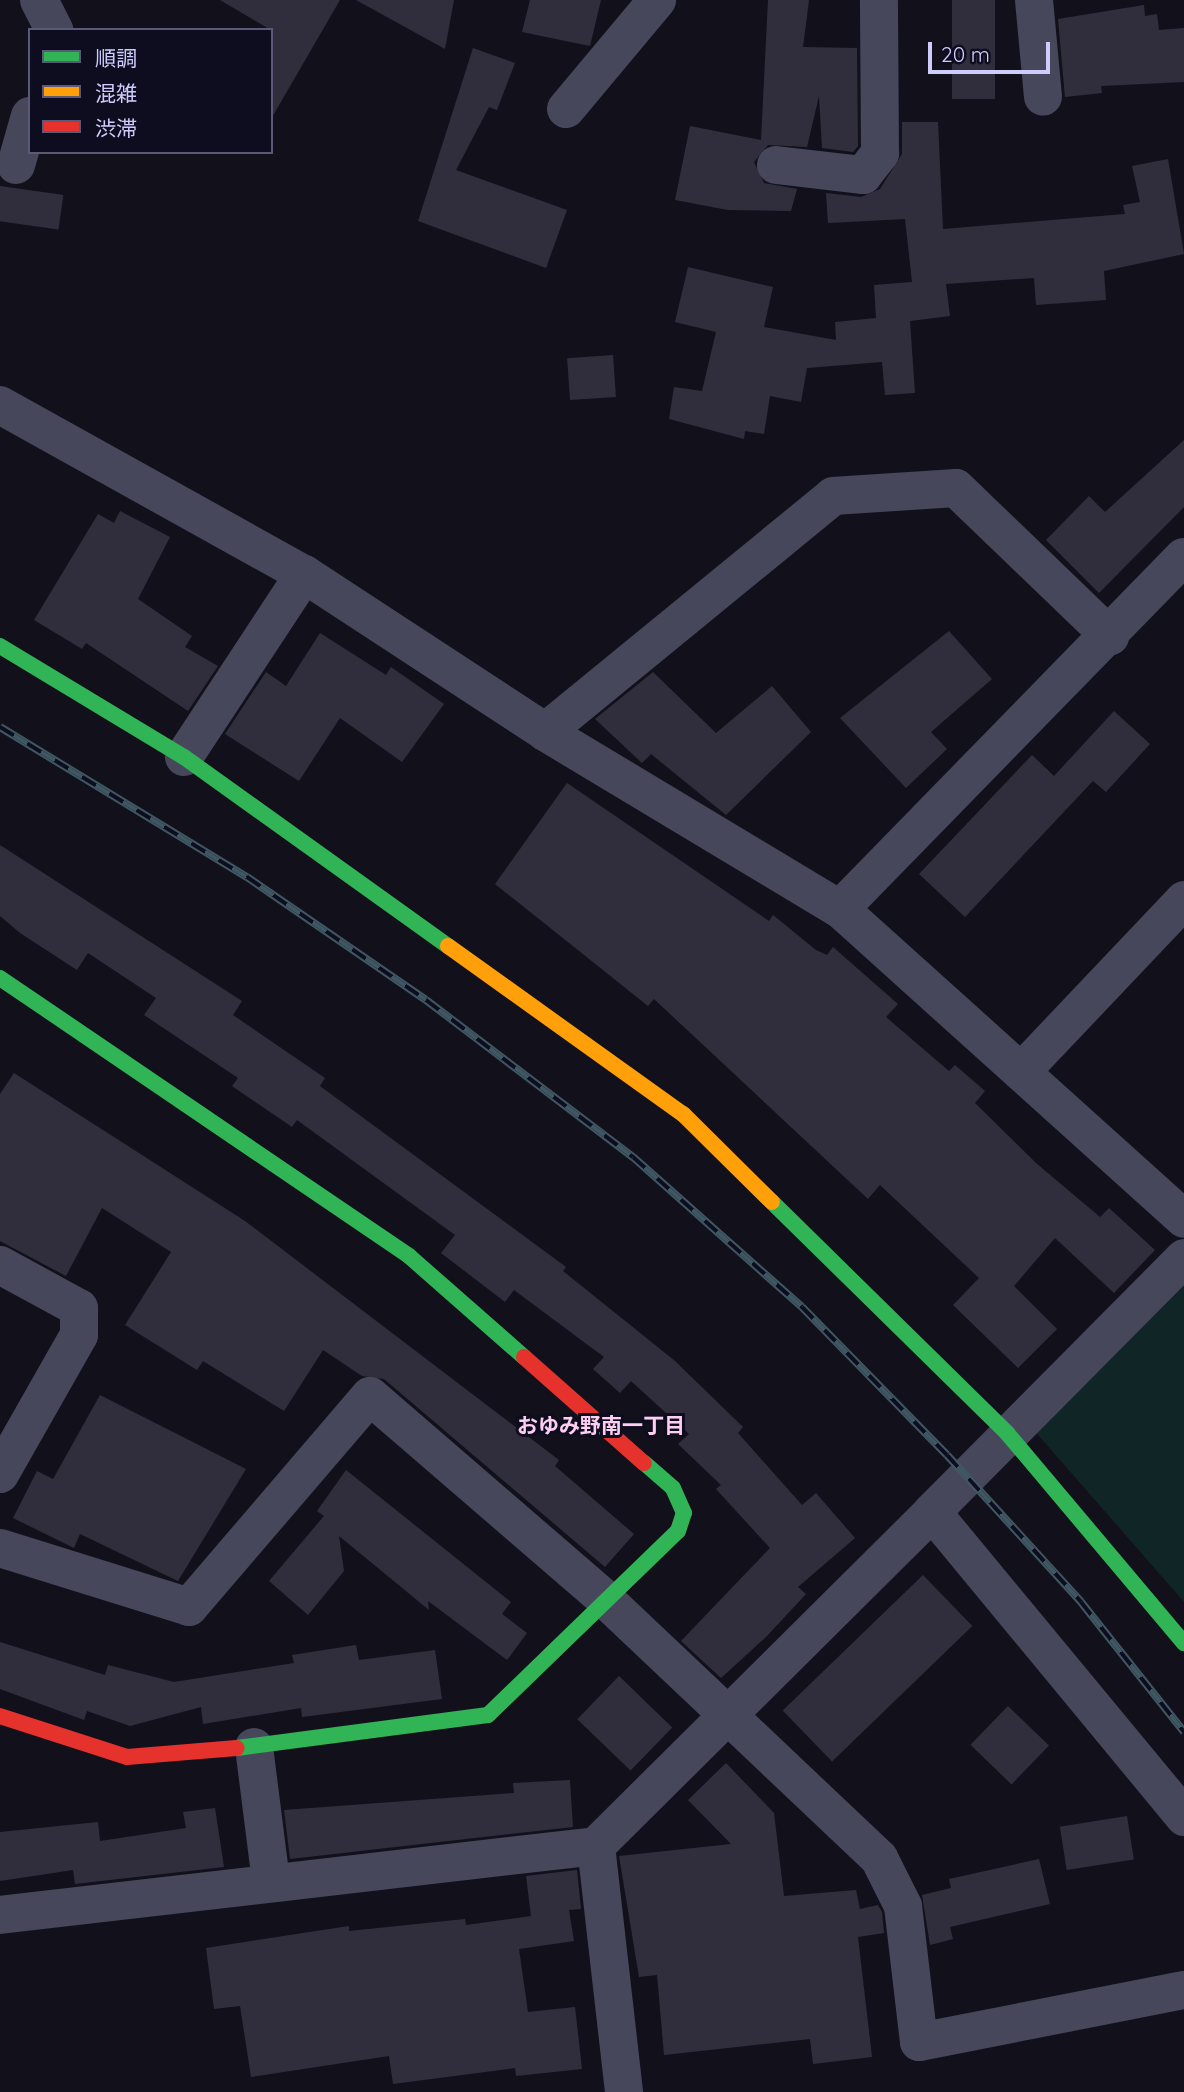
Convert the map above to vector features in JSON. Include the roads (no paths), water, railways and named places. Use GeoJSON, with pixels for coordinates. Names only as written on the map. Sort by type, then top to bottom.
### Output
{"type":"FeatureCollection","features":[{"type":"Feature","properties":{"kind":"street"},"geometry":{"type":"LineString","coordinates":[[39,0],[53,28]]}},
{"type":"Feature","properties":{"kind":"street"},"geometry":{"type":"LineString","coordinates":[[566,109],[657,0]]}},
{"type":"Feature","properties":{"kind":"street"},"geometry":{"type":"LineString","coordinates":[[776,164],[863,175],[880,153],[879,0]]}},
{"type":"Feature","properties":{"kind":"street"},"geometry":{"type":"LineString","coordinates":[[1034,0],[1043,97]]}},
{"type":"Feature","properties":{"kind":"street"},"geometry":{"type":"LineString","coordinates":[[16,165],[28,123]]}},
{"type":"Feature","properties":{"kind":"street"},"geometry":{"type":"LineString","coordinates":[[0,405],[304,574],[545,732],[840,909],[1184,1219]]}},
{"type":"Feature","properties":{"kind":"street"},"geometry":{"type":"LineString","coordinates":[[545,732],[833,496],[956,488],[1110,636]]}},
{"type":"Feature","properties":{"kind":"street"},"geometry":{"type":"LineString","coordinates":[[840,909],[1110,636],[1184,557]]}},
{"type":"Feature","properties":{"kind":"street"},"geometry":{"type":"LineString","coordinates":[[184,757],[304,574]]}},
{"type":"Feature","properties":{"kind":"street"},"geometry":{"type":"LineString","coordinates":[[0,646],[184,757],[683,1114],[1007,1433],[1184,1643]]}},
{"type":"Feature","properties":{"kind":"street"},"geometry":{"type":"LineString","coordinates":[[1021,1072],[1184,900]]}},
{"type":"Feature","properties":{"kind":"street"},"geometry":{"type":"LineString","coordinates":[[0,978],[409,1256],[673,1488],[684,1513],[678,1531],[488,1715],[254,1747],[127,1757],[0,1716]]}},
{"type":"Feature","properties":{"kind":"street"},"geometry":{"type":"LineString","coordinates":[[0,1915],[596,1846],[731,1717],[1007,1433],[1184,1258]]}},
{"type":"Feature","properties":{"kind":"street"},"geometry":{"type":"LineString","coordinates":[[0,1265],[79,1308],[79,1335],[0,1474]]}},
{"type":"Feature","properties":{"kind":"street"},"geometry":{"type":"LineString","coordinates":[[0,1548],[189,1607],[370,1396],[606,1601],[880,1858],[903,1906],[919,2042],[1184,1990]]}},
{"type":"Feature","properties":{"kind":"street"},"geometry":{"type":"LineString","coordinates":[[932,1512],[1184,1817]]}},
{"type":"Feature","properties":{"kind":"street"},"geometry":{"type":"LineString","coordinates":[[254,1747],[271,1882]]}},
{"type":"Feature","properties":{"kind":"street"},"geometry":{"type":"LineString","coordinates":[[596,1846],[613,2091]]}},
{"type":"Feature","properties":{"kind":"railway"},"geometry":{"type":"LineString","coordinates":[[0,727],[247,877],[426,1000],[633,1157],[802,1307],[947,1455],[1081,1602],[1184,1732]]}},
{"type":"Feature","properties":{"kind":"district","name":"おゆみ野南一丁目"},"geometry":{"type":"Point","coordinates":[601,1425]}}]}
